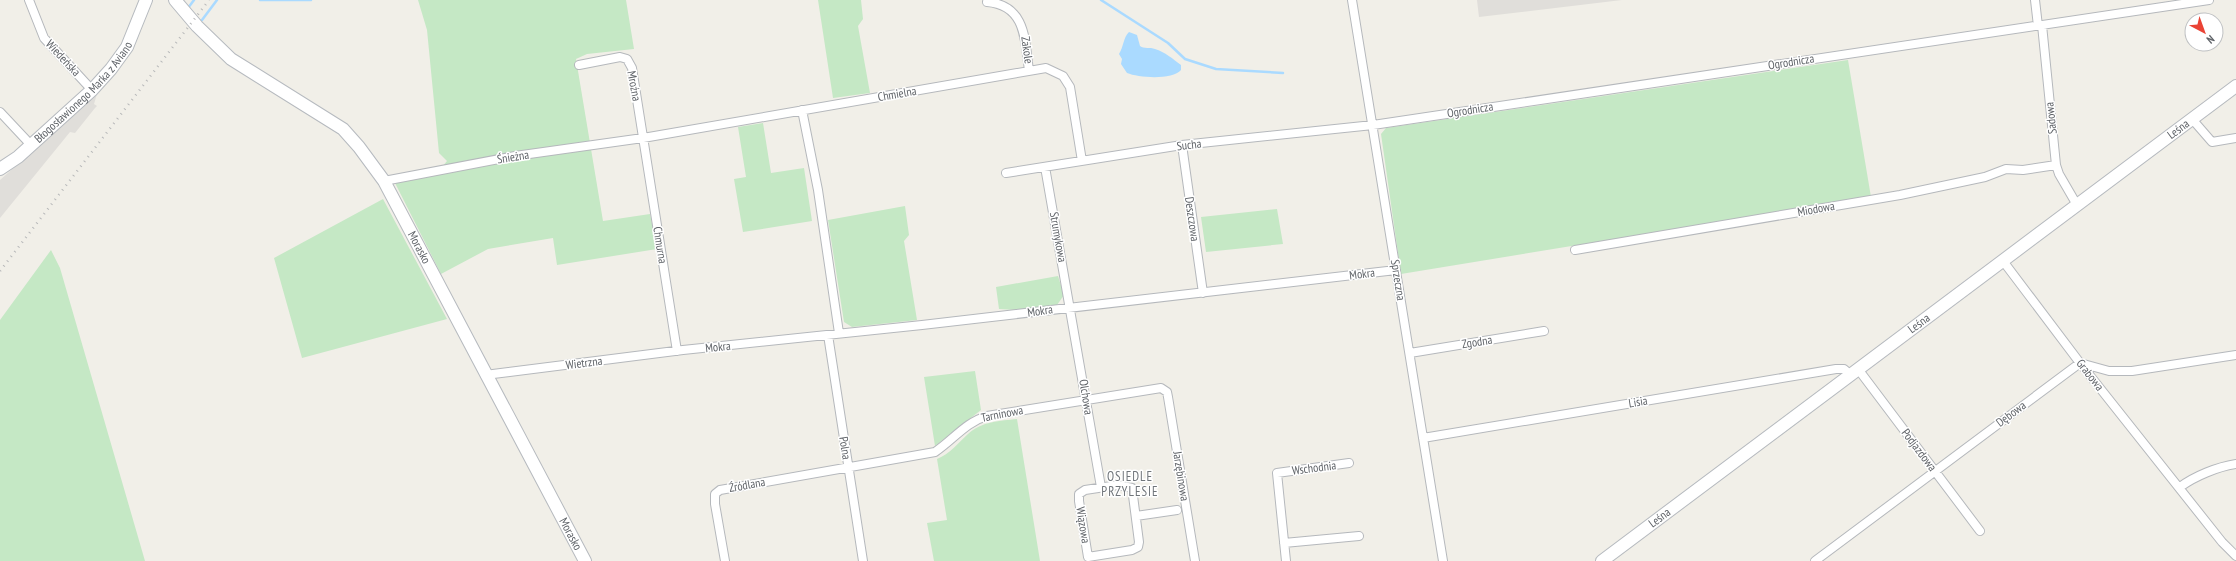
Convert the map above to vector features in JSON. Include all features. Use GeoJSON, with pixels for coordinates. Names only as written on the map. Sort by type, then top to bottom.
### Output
{"type":"FeatureCollection","features":[{"type":"Feature","properties":{"kind":"street","name":"Wiedeńska"},"geometry":{"type":"LineString","coordinates":[[29,0],[44,38],[92,90]]}},
{"type":"Feature","properties":{"kind":"street","name":"Błogosławionego Marka z Aviano"},"geometry":{"type":"LineString","coordinates":[[0,170],[31,146],[92,90],[127,47],[146,0]]}},
{"type":"Feature","properties":{"kind":"street","name":"Morasko"},"geometry":{"type":"LineString","coordinates":[[175,0],[197,26],[231,59],[343,129],[359,147],[384,181],[485,375],[585,561]]}},
{"type":"Feature","properties":{"kind":"street","name":"Sprzeczna"},"geometry":{"type":"LineString","coordinates":[[1352,0],[1443,561]]}},
{"type":"Feature","properties":{"kind":"street","name":"Sadowa"},"geometry":{"type":"LineString","coordinates":[[2035,0],[2040,25],[2056,165],[2058,174],[2077,205]]}},
{"type":"Feature","properties":{"kind":"street","name":"Ogrodnicza"},"geometry":{"type":"LineString","coordinates":[[1373,125],[2209,0]]}},
{"type":"Feature","properties":{"kind":"street","name":"Zakole"},"geometry":{"type":"LineString","coordinates":[[987,2],[998,3],[1014,12],[1024,30],[1029,70]]}},
{"type":"Feature","properties":{"kind":"street","name":"Mroźna"},"geometry":{"type":"LineString","coordinates":[[579,65],[620,57],[627,59],[632,68],[643,138]]}},
{"type":"Feature","properties":{"kind":"street","name":"Chmielna"},"geometry":{"type":"LineString","coordinates":[[643,138],[1046,68],[1063,76],[1070,87],[1082,161]]}},
{"type":"Feature","properties":{"kind":"street","name":"Leśna"},"geometry":{"type":"LineString","coordinates":[[1602,561],[2236,86]]}},
{"type":"Feature","properties":{"kind":"street"},"geometry":{"type":"LineString","coordinates":[[802,110],[818,190],[839,333]]}},
{"type":"Feature","properties":{"kind":"street"},"geometry":{"type":"LineString","coordinates":[[0,112],[31,146]]}},
{"type":"Feature","properties":{"kind":"street"},"geometry":{"type":"LineString","coordinates":[[2192,119],[2212,142],[2236,138]]}},
{"type":"Feature","properties":{"kind":"street","name":"Sucha"},"geometry":{"type":"LineString","coordinates":[[1006,173],[1182,145],[1373,125]]}},
{"type":"Feature","properties":{"kind":"street","name":"Śnieżna"},"geometry":{"type":"LineString","coordinates":[[384,181],[515,156],[643,138]]}},
{"type":"Feature","properties":{"kind":"street","name":"Chmurna"},"geometry":{"type":"LineString","coordinates":[[643,138],[680,351]]}},
{"type":"Feature","properties":{"kind":"street","name":"Deszczowa"},"geometry":{"type":"LineString","coordinates":[[1182,145],[1203,293]]}},
{"type":"Feature","properties":{"kind":"street","name":"Miodowa"},"geometry":{"type":"LineString","coordinates":[[1575,250],[1900,195],[2006,170],[2023,170],[2056,165]]}},
{"type":"Feature","properties":{"kind":"street","name":"Strumykowa"},"geometry":{"type":"LineString","coordinates":[[1045,167],[1071,307]]}},
{"type":"Feature","properties":{"kind":"street","name":"Grabowa"},"geometry":{"type":"LineString","coordinates":[[2003,260],[2080,363],[2180,487],[2222,542],[2236,556]]}},
{"type":"Feature","properties":{"kind":"street","name":"Mokra"},"geometry":{"type":"LineString","coordinates":[[680,351],[922,325],[1396,270]]}},
{"type":"Feature","properties":{"kind":"street","name":"Olchowa"},"geometry":{"type":"LineString","coordinates":[[1071,307],[1101,487]]}},
{"type":"Feature","properties":{"kind":"street","name":"Zgodna"},"geometry":{"type":"LineString","coordinates":[[1410,353],[1544,332]]}},
{"type":"Feature","properties":{"kind":"street","name":"Polna"},"geometry":{"type":"LineString","coordinates":[[828,335],[863,561]]}},
{"type":"Feature","properties":{"kind":"street","name":"Wietrzna"},"geometry":{"type":"LineString","coordinates":[[485,375],[680,351]]}},
{"type":"Feature","properties":{"kind":"street"},"geometry":{"type":"LineString","coordinates":[[2080,363],[2109,371],[2126,372],[2236,355]]}},
{"type":"Feature","properties":{"kind":"street","name":"Dębowa"},"geometry":{"type":"LineString","coordinates":[[1815,561],[2080,363]]}},
{"type":"Feature","properties":{"kind":"street","name":"Lisia"},"geometry":{"type":"LineString","coordinates":[[1423,438],[1836,369],[1844,369],[1854,372]]}},
{"type":"Feature","properties":{"kind":"street","name":"Podjazdowa"},"geometry":{"type":"LineString","coordinates":[[1854,372],[1935,471],[1980,531]]}},
{"type":"Feature","properties":{"kind":"street","name":"Tarninowa"},"geometry":{"type":"LineString","coordinates":[[848,467],[935,452],[947,444],[975,420],[987,416],[1161,388],[1167,392]]}},
{"type":"Feature","properties":{"kind":"street","name":"Jarzębinowa"},"geometry":{"type":"LineString","coordinates":[[1167,392],[1195,561]]}},
{"type":"Feature","properties":{"kind":"street","name":"Wschodnia"},"geometry":{"type":"LineString","coordinates":[[1286,561],[1277,473],[1349,464]]}},
{"type":"Feature","properties":{"kind":"street"},"geometry":{"type":"LineString","coordinates":[[2180,487],[2188,481],[2236,464]]}},
{"type":"Feature","properties":{"kind":"street","name":"Źródlana"},"geometry":{"type":"LineString","coordinates":[[725,561],[715,504],[715,494],[720,490],[848,467]]}},
{"type":"Feature","properties":{"kind":"street","name":"Wiązowa"},"geometry":{"type":"LineString","coordinates":[[1118,485],[1132,488],[1136,516],[1138,547],[1132,550],[1088,559],[1079,494],[1085,490],[1118,485]]}},
{"type":"Feature","properties":{"kind":"street"},"geometry":{"type":"LineString","coordinates":[[1136,516],[1177,510]]}},
{"type":"Feature","properties":{"kind":"street"},"geometry":{"type":"LineString","coordinates":[[1284,543],[1359,536]]}},
{"type":"Feature","properties":{"kind":"shaded area"},"geometry":{"type":"Polygon","coordinates":[[[1477,0],[1622,0],[1479,17],[1477,0]]]}},
{"type":"Feature","properties":{"kind":"shaded area"},"geometry":{"type":"Polygon","coordinates":[[[97,94],[94,104],[97,106],[75,133],[70,132],[0,218],[0,180],[97,94]]]}},
{"type":"Feature","properties":{"kind":"green space"},"geometry":{"type":"Polygon","coordinates":[[[418,0],[626,0],[634,49],[587,54],[576,59],[603,221],[650,214],[657,249],[557,265],[553,238],[488,249],[441,274],[395,183],[436,174],[447,161],[439,153],[427,30],[418,0]]]}},
{"type":"Feature","properties":{"kind":"green space"},"geometry":{"type":"Polygon","coordinates":[[[818,0],[861,0],[863,19],[858,26],[870,93],[833,98],[818,0]]]}},
{"type":"Feature","properties":{"kind":"green space"},"geometry":{"type":"Polygon","coordinates":[[[1848,60],[1871,197],[1401,274],[1381,134],[1386,128],[1848,60]]]}},
{"type":"Feature","properties":{"kind":"green space"},"geometry":{"type":"Polygon","coordinates":[[[763,123],[771,173],[804,168],[812,221],[743,232],[734,179],[746,177],[738,127],[763,123]]]}},
{"type":"Feature","properties":{"kind":"green space"},"geometry":{"type":"Polygon","coordinates":[[[383,199],[447,319],[302,358],[274,258],[383,199]]]}},
{"type":"Feature","properties":{"kind":"green space"},"geometry":{"type":"Polygon","coordinates":[[[905,206],[909,235],[904,241],[917,320],[852,327],[844,322],[828,220],[905,206]]]}},
{"type":"Feature","properties":{"kind":"green space"},"geometry":{"type":"Polygon","coordinates":[[[1277,209],[1283,244],[1206,252],[1201,217],[1277,209]]]}},
{"type":"Feature","properties":{"kind":"green space"},"geometry":{"type":"Polygon","coordinates":[[[51,250],[60,268],[145,561],[0,561],[0,320],[51,250]]]}},
{"type":"Feature","properties":{"kind":"green space"},"geometry":{"type":"Polygon","coordinates":[[[1058,276],[1064,295],[1057,305],[1016,310],[999,309],[996,287],[1058,276]]]}},
{"type":"Feature","properties":{"kind":"green space"},"geometry":{"type":"Polygon","coordinates":[[[975,371],[981,410],[935,446],[924,377],[975,371]]]}},
{"type":"Feature","properties":{"kind":"green space"},"geometry":{"type":"Polygon","coordinates":[[[1017,419],[1040,561],[934,561],[927,523],[947,520],[937,459],[950,451],[979,426],[991,422],[1017,419]]]}},
{"type":"Feature","properties":{"kind":"water"},"geometry":{"type":"Polygon","coordinates":[[[1129,32],[1137,35],[1140,46],[1159,50],[1166,54],[1181,65],[1181,70],[1177,73],[1164,77],[1147,77],[1127,73],[1121,64],[1122,59],[1119,54],[1129,32]]]}},
{"type":"Feature","properties":{"kind":"waterway"},"geometry":{"type":"LineString","coordinates":[[188,8],[194,0]]}},
{"type":"Feature","properties":{"kind":"waterway"},"geometry":{"type":"LineString","coordinates":[[202,20],[217,0]]}},
{"type":"Feature","properties":{"kind":"waterway"},"geometry":{"type":"LineString","coordinates":[[260,0],[311,0]]}},
{"type":"Feature","properties":{"kind":"waterway"},"geometry":{"type":"LineString","coordinates":[[1101,0],[1168,43],[1185,59],[1216,69],[1283,73]]}},
{"type":"Feature","properties":{"kind":"railway"},"geometry":{"type":"LineString","coordinates":[[0,271],[209,0]]}},
{"type":"Feature","properties":{"kind":"district","name":"OSIEDLE PRZYLESIE"},"geometry":{"type":"Point","coordinates":[1130,484]}}]}
